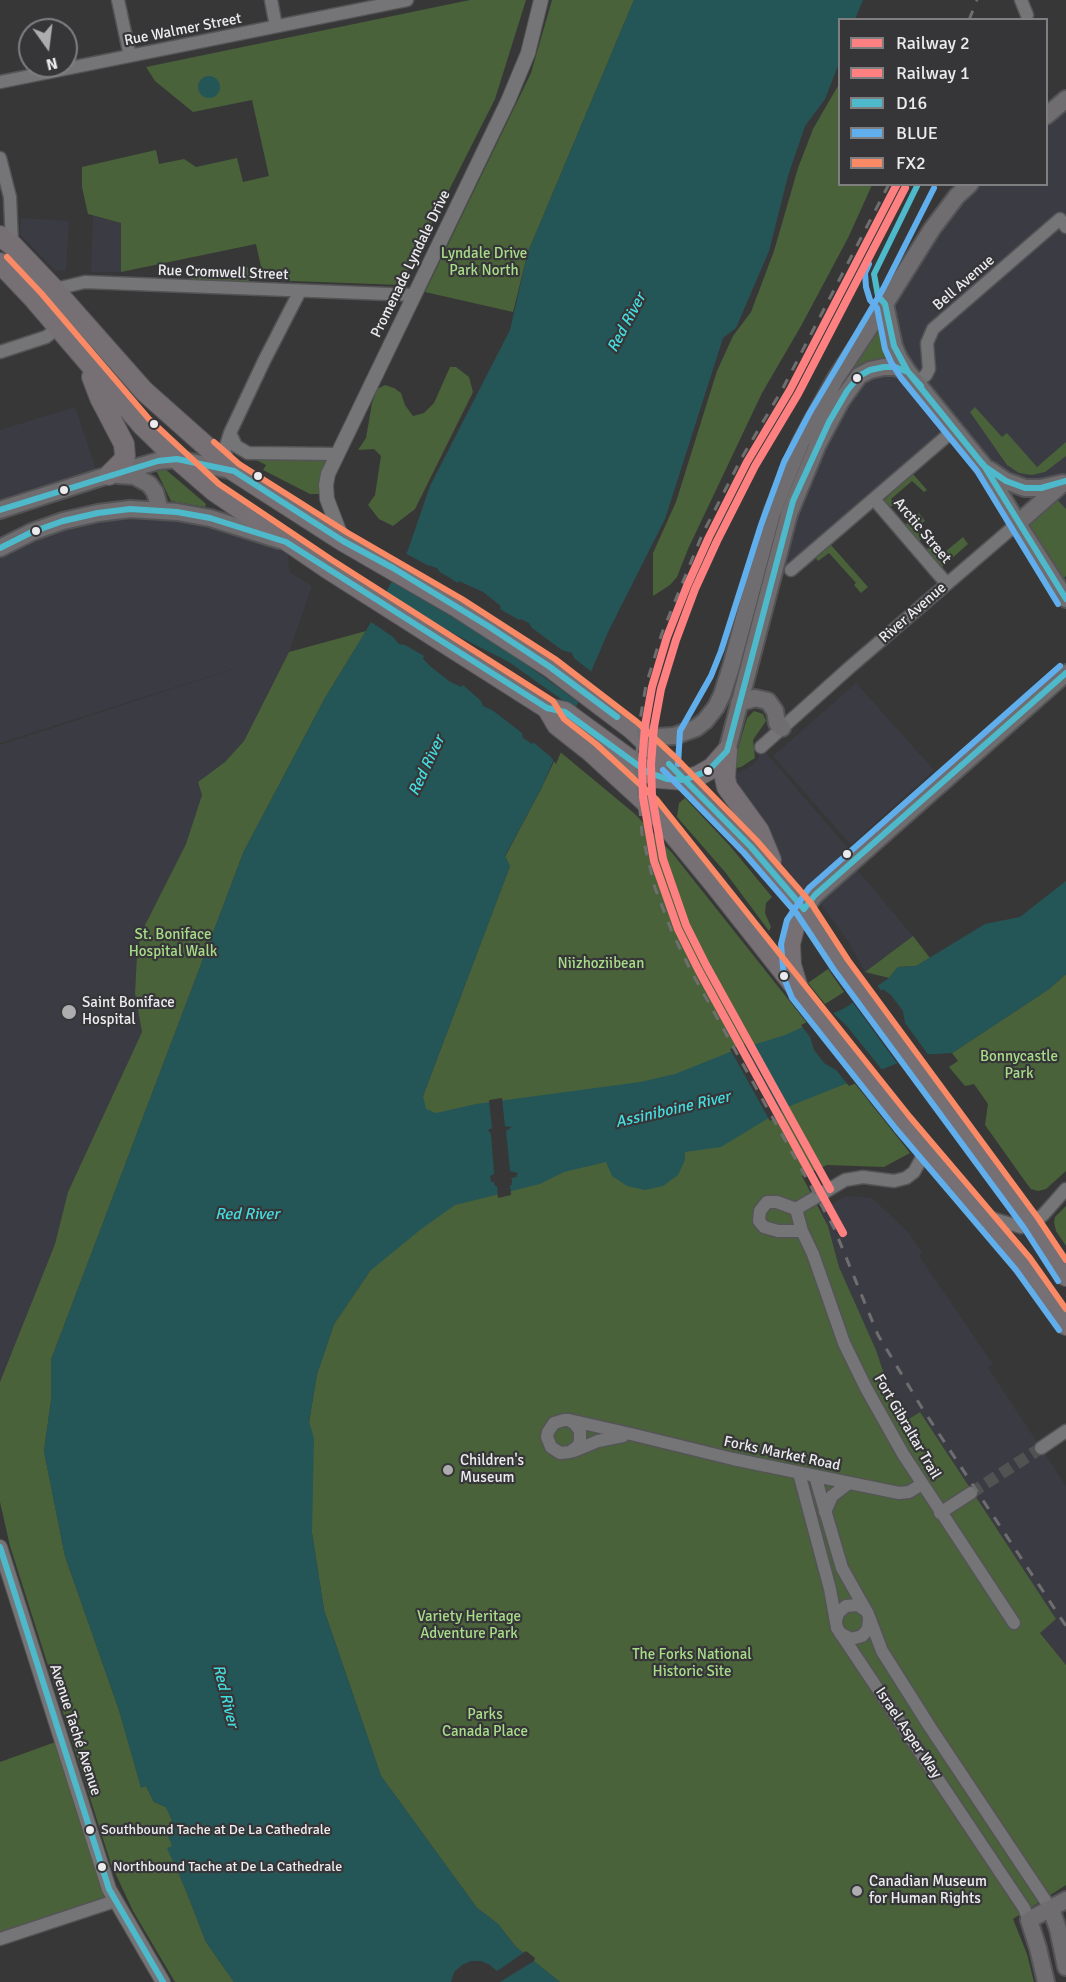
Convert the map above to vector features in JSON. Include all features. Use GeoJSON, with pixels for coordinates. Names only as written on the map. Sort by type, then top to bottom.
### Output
{"type":"FeatureCollection","features":[{"type":"Feature","properties":{"kind":"highway"},"geometry":{"type":"LineString","coordinates":[[6,240],[53,288],[144,391],[230,467],[344,542],[393,568],[488,626],[550,667],[632,729],[752,847],[804,909],[841,965],[1031,1223],[1066,1276]]}},
{"type":"Feature","properties":{"kind":"highway"},"geometry":{"type":"LineString","coordinates":[[0,263],[34,299],[114,394],[177,459],[233,506],[547,708],[557,725],[654,775],[667,779],[684,780],[698,776],[708,771],[727,751]]}},
{"type":"Feature","properties":{"kind":"highway"},"geometry":{"type":"LineString","coordinates":[[86,361],[100,399],[124,444],[123,461],[109,475]]}},
{"type":"Feature","properties":{"kind":"highway"},"geometry":{"type":"LineString","coordinates":[[114,394],[144,391]]}},
{"type":"Feature","properties":{"kind":"highway"},"geometry":{"type":"LineString","coordinates":[[594,743],[651,807],[903,1123],[1023,1264],[1066,1325]]}},
{"type":"Feature","properties":{"kind":"highway"},"geometry":{"type":"LineString","coordinates":[[727,751],[725,778],[728,787],[759,831],[779,879]]}},
{"type":"Feature","properties":{"kind":"highway"},"geometry":{"type":"LineString","coordinates":[[800,993],[793,976],[790,944],[795,924],[804,909]]}},
{"type":"Feature","properties":{"kind":"highway"},"geometry":{"type":"LineString","coordinates":[[1023,1264],[1046,1268],[1066,1282]]}},
{"type":"Feature","properties":{"kind":"main road"},"geometry":{"type":"LineString","coordinates":[[1048,115],[1066,99]]}},
{"type":"Feature","properties":{"kind":"main road"},"geometry":{"type":"LineString","coordinates":[[632,729],[656,737],[674,736],[691,731],[716,708],[731,667],[772,513],[790,464],[817,410],[932,229],[957,196],[968,186]]}},
{"type":"Feature","properties":{"kind":"main road"},"geometry":{"type":"LineString","coordinates":[[885,304],[894,346],[913,377],[984,466],[1066,599]]}},
{"type":"Feature","properties":{"kind":"main road"},"geometry":{"type":"LineString","coordinates":[[727,751],[789,514],[806,470],[829,422],[847,391],[864,373],[884,367],[895,367],[913,377]]}},
{"type":"Feature","properties":{"kind":"main road"},"geometry":{"type":"LineString","coordinates":[[0,510],[158,461],[177,459],[230,467]]}},
{"type":"Feature","properties":{"kind":"main road"},"geometry":{"type":"LineString","coordinates":[[984,466],[1005,481],[1025,488],[1041,488],[1065,482]]}},
{"type":"Feature","properties":{"kind":"main road"},"geometry":{"type":"LineString","coordinates":[[109,475],[134,476],[145,481],[154,492],[160,510]]}},
{"type":"Feature","properties":{"kind":"main road","name":"River Avenue"},"geometry":{"type":"LineString","coordinates":[[1018,523],[1065,482]]}},
{"type":"Feature","properties":{"kind":"main road"},"geometry":{"type":"LineString","coordinates":[[0,548],[32,532],[82,515],[130,509],[160,510],[210,518],[286,542]]}},
{"type":"Feature","properties":{"kind":"main road"},"geometry":{"type":"LineString","coordinates":[[804,909],[815,896],[1066,673]]}},
{"type":"Feature","properties":{"kind":"main road"},"geometry":{"type":"LineString","coordinates":[[739,703],[755,698],[768,701],[775,711],[777,723],[782,728]]}},
{"type":"Feature","properties":{"kind":"main road"},"geometry":{"type":"LineString","coordinates":[[1029,1920],[1066,1900]]}},
{"type":"Feature","properties":{"kind":"main road","name":"Israel Asper Way"},"geometry":{"type":"LineString","coordinates":[[1051,1910],[1062,1926],[1066,1968]]}},
{"type":"Feature","properties":{"kind":"main road","name":"Israel Asper Way"},"geometry":{"type":"LineString","coordinates":[[1029,1920],[1046,1982]]}},
{"type":"Feature","properties":{"kind":"main road"},"geometry":{"type":"LineString","coordinates":[[1035,1937],[1062,1926]]}},
{"type":"Feature","properties":{"kind":"street"},"geometry":{"type":"LineString","coordinates":[[118,0],[129,56]]}},
{"type":"Feature","properties":{"kind":"street"},"geometry":{"type":"LineString","coordinates":[[271,0],[276,26]]}},
{"type":"Feature","properties":{"kind":"street","name":"Rue Walmer Street"},"geometry":{"type":"LineString","coordinates":[[0,82],[407,0]]}},
{"type":"Feature","properties":{"kind":"street","name":"Promenade Lyndale Drive"},"geometry":{"type":"LineString","coordinates":[[344,542],[326,495],[327,478],[508,101],[528,53],[542,0]]}},
{"type":"Feature","properties":{"kind":"street"},"geometry":{"type":"LineString","coordinates":[[1021,0],[1027,15]]}},
{"type":"Feature","properties":{"kind":"street"},"geometry":{"type":"LineString","coordinates":[[0,158],[10,197],[6,240]]}},
{"type":"Feature","properties":{"kind":"street","name":"Bell Avenue"},"geometry":{"type":"LineString","coordinates":[[913,377],[929,369],[927,343],[933,329],[1063,223]]}},
{"type":"Feature","properties":{"kind":"street","name":"Rue Cromwell Street"},"geometry":{"type":"LineString","coordinates":[[34,299],[53,288],[85,282],[414,295]]}},
{"type":"Feature","properties":{"kind":"street"},"geometry":{"type":"LineString","coordinates":[[230,467],[225,449],[230,433],[300,291]]}},
{"type":"Feature","properties":{"kind":"street"},"geometry":{"type":"LineString","coordinates":[[0,352],[46,337],[58,328]]}},
{"type":"Feature","properties":{"kind":"street"},"geometry":{"type":"LineString","coordinates":[[791,570],[955,429]]}},
{"type":"Feature","properties":{"kind":"street"},"geometry":{"type":"LineString","coordinates":[[230,433],[236,446],[248,453],[337,454]]}},
{"type":"Feature","properties":{"kind":"street","name":"Arctic Street"},"geometry":{"type":"LineString","coordinates":[[874,499],[947,584]]}},
{"type":"Feature","properties":{"kind":"street","name":"River Avenue"},"geometry":{"type":"LineString","coordinates":[[761,747],[1018,523]]}},
{"type":"Feature","properties":{"kind":"street"},"geometry":{"type":"LineString","coordinates":[[802,1231],[778,1231],[764,1227],[759,1221],[760,1211],[767,1202],[777,1202],[796,1209],[845,1180],[863,1177],[894,1181],[906,1179],[912,1176],[926,1150]]}},
{"type":"Feature","properties":{"kind":"street"},"geometry":{"type":"LineString","coordinates":[[980,1214],[1021,1227],[1043,1215],[1066,1189]]}},
{"type":"Feature","properties":{"kind":"street","name":"Fort Gibraltar Trail"},"geometry":{"type":"LineString","coordinates":[[796,1209],[802,1231],[813,1254],[844,1342],[896,1443],[1014,1623]]}},
{"type":"Feature","properties":{"kind":"street"},"geometry":{"type":"LineString","coordinates":[[569,1420],[578,1426],[581,1436],[578,1446],[570,1452],[560,1453],[551,1447],[547,1437],[548,1432],[554,1423],[569,1420]]}},
{"type":"Feature","properties":{"kind":"street","name":"Forks Market Road"},"geometry":{"type":"LineString","coordinates":[[569,1420],[798,1473],[903,1493],[922,1484]]}},
{"type":"Feature","properties":{"kind":"street"},"geometry":{"type":"LineString","coordinates":[[1041,1448],[1066,1431]]}},
{"type":"Feature","properties":{"kind":"street","name":"Forks Market Road"},"geometry":{"type":"LineString","coordinates":[[570,1452],[613,1437],[635,1435]]}},
{"type":"Feature","properties":{"kind":"street","name":"Israel Asper Way"},"geometry":{"type":"LineString","coordinates":[[798,1473],[830,1589],[838,1628],[1029,1920]]}},
{"type":"Feature","properties":{"kind":"street","name":"Israel Asper Way"},"geometry":{"type":"LineString","coordinates":[[815,1476],[842,1568],[868,1615],[882,1651],[1051,1910]]}},
{"type":"Feature","properties":{"kind":"street"},"geometry":{"type":"LineString","coordinates":[[825,1513],[832,1496],[849,1483]]}},
{"type":"Feature","properties":{"kind":"street"},"geometry":{"type":"LineString","coordinates":[[940,1513],[971,1493]]}},
{"type":"Feature","properties":{"kind":"street","name":"Avenue Taché Avenue"},"geometry":{"type":"LineString","coordinates":[[0,1547],[89,1828],[115,1901],[163,1982]]}},
{"type":"Feature","properties":{"kind":"street"},"geometry":{"type":"LineString","coordinates":[[858,1605],[868,1615],[868,1629],[862,1636],[851,1639],[838,1628],[838,1613],[846,1606],[858,1605]]}},
{"type":"Feature","properties":{"kind":"street"},"geometry":{"type":"LineString","coordinates":[[0,1939],[115,1901]]}},
{"type":"Feature","properties":{"kind":"shaded area"},"geometry":{"type":"Polygon","coordinates":[[[1066,99],[1066,509],[1051,493],[1006,481],[955,429],[791,570],[775,565],[885,304],[969,186],[1048,186],[1048,115],[1066,99]]]}},
{"type":"Feature","properties":{"kind":"shaded area"},"geometry":{"type":"Polygon","coordinates":[[[93,216],[121,223],[121,272],[91,272],[93,216]]]}},
{"type":"Feature","properties":{"kind":"shaded area"},"geometry":{"type":"Polygon","coordinates":[[[21,218],[69,221],[66,271],[55,270],[20,234],[21,218]]]}},
{"type":"Feature","properties":{"kind":"shaded area"},"geometry":{"type":"Polygon","coordinates":[[[75,407],[99,478],[0,510],[0,430],[75,407]]]}},
{"type":"Feature","properties":{"kind":"shaded area","name":"Saint Boniface Hospital"},"geometry":{"type":"Polygon","coordinates":[[[130,509],[286,542],[290,572],[312,586],[289,652],[244,741],[225,762],[198,782],[202,795],[186,844],[141,933],[137,954],[135,993],[142,1032],[68,1192],[55,1244],[0,1382],[0,745],[276,655],[0,743],[0,548],[130,509]]]}},
{"type":"Feature","properties":{"kind":"shaded area"},"geometry":{"type":"Polygon","coordinates":[[[856,683],[934,770],[851,845],[773,756],[856,683]]]}},
{"type":"Feature","properties":{"kind":"shaded area"},"geometry":{"type":"Polygon","coordinates":[[[756,747],[761,747],[857,859],[852,864],[913,936],[865,972],[850,944],[815,896],[804,909],[779,879],[731,777],[754,764],[759,757],[756,747]]]}},
{"type":"Feature","properties":{"kind":"shaded area"},"geometry":{"type":"Polygon","coordinates":[[[846,1196],[872,1198],[908,1232],[922,1252],[919,1256],[993,1364],[988,1368],[1066,1486],[1066,1665],[1040,1632],[1056,1619],[920,1413],[901,1424],[876,1350],[839,1267],[828,1226],[821,1210],[846,1196]]]}},
{"type":"Feature","properties":{"kind":"green space"},"geometry":{"type":"Polygon","coordinates":[[[470,0],[526,0],[495,99],[401,285],[264,280],[256,244],[121,272],[121,223],[88,214],[82,187],[82,167],[156,150],[159,164],[184,159],[196,167],[237,158],[243,182],[269,176],[252,100],[193,112],[155,81],[146,67],[470,0]]]}},
{"type":"Feature","properties":{"kind":"green space","name":"Lyndale Drive Park North"},"geometry":{"type":"Polygon","coordinates":[[[552,0],[634,0],[528,252],[513,312],[425,292],[531,73],[552,0]]]}},
{"type":"Feature","properties":{"kind":"green space"},"geometry":{"type":"Polygon","coordinates":[[[838,86],[838,186],[872,186],[848,238],[762,393],[677,577],[670,585],[653,596],[653,553],[676,502],[717,371],[733,336],[751,312],[774,251],[798,168],[813,129],[838,86]]]}},
{"type":"Feature","properties":{"kind":"green space"},"geometry":{"type":"Polygon","coordinates":[[[246,266],[249,283],[188,279],[246,266]]]}},
{"type":"Feature","properties":{"kind":"green space"},"geometry":{"type":"Polygon","coordinates":[[[885,304],[899,358],[847,391],[836,378],[885,304]]]}},
{"type":"Feature","properties":{"kind":"green space"},"geometry":{"type":"Polygon","coordinates":[[[450,367],[456,367],[469,377],[473,392],[415,509],[393,526],[379,519],[368,505],[375,495],[381,456],[374,449],[358,450],[366,438],[372,403],[377,389],[385,385],[394,388],[401,393],[405,405],[413,416],[424,413],[434,403],[450,367]]]}},
{"type":"Feature","properties":{"kind":"green space"},"geometry":{"type":"Polygon","coordinates":[[[975,407],[1002,437],[1007,433],[1037,467],[1066,442],[1066,456],[1045,472],[1032,475],[1019,473],[1007,465],[970,412],[975,407]]]}},
{"type":"Feature","properties":{"kind":"green space"},"geometry":{"type":"Polygon","coordinates":[[[256,460],[328,460],[323,494],[310,494],[263,470],[266,465],[256,460]]]}},
{"type":"Feature","properties":{"kind":"green space"},"geometry":{"type":"Polygon","coordinates":[[[164,468],[206,504],[205,507],[171,501],[156,470],[164,468]]]}},
{"type":"Feature","properties":{"kind":"green space"},"geometry":{"type":"Polygon","coordinates":[[[913,474],[927,490],[924,492],[912,481],[891,499],[895,505],[889,507],[884,500],[913,474]]]}},
{"type":"Feature","properties":{"kind":"green space"},"geometry":{"type":"Polygon","coordinates":[[[1051,493],[1066,509],[1066,576],[1056,585],[1023,532],[1051,493]]]}},
{"type":"Feature","properties":{"kind":"green space"},"geometry":{"type":"Polygon","coordinates":[[[919,513],[925,521],[920,525],[922,528],[919,531],[924,537],[919,541],[905,525],[919,513]]]}},
{"type":"Feature","properties":{"kind":"green space"},"geometry":{"type":"Polygon","coordinates":[[[963,537],[968,544],[941,568],[926,550],[931,545],[940,556],[963,537]]]}},
{"type":"Feature","properties":{"kind":"green space"},"geometry":{"type":"Polygon","coordinates":[[[831,545],[868,587],[861,593],[854,585],[856,583],[829,553],[818,561],[816,558],[831,545]]]}},
{"type":"Feature","properties":{"kind":"green space","name":"St. Boniface Hospital Walk"},"geometry":{"type":"Polygon","coordinates":[[[366,631],[325,698],[244,851],[51,1360],[51,1401],[44,1451],[65,1556],[119,1710],[141,1787],[146,1786],[154,1802],[166,1807],[172,1820],[172,1846],[168,1849],[206,1942],[234,1982],[175,1982],[133,1911],[111,1864],[10,1546],[0,1502],[0,1382],[55,1244],[68,1192],[142,1032],[135,993],[137,954],[141,933],[186,844],[202,795],[198,782],[225,762],[244,741],[289,652],[366,631]]]}},
{"type":"Feature","properties":{"kind":"green space"},"geometry":{"type":"Polygon","coordinates":[[[754,711],[763,714],[766,721],[753,740],[755,758],[741,767],[732,769],[747,718],[754,711]]]}},
{"type":"Feature","properties":{"kind":"green space","name":"The Forks National Historic Site"},"geometry":{"type":"Polygon","coordinates":[[[559,751],[635,814],[673,854],[910,1153],[884,1167],[827,1165],[802,1176],[828,1226],[839,1267],[876,1350],[901,1424],[920,1412],[1056,1619],[1040,1633],[1066,1665],[1066,1885],[1013,1919],[1027,1954],[1034,1982],[560,1982],[516,1947],[498,1924],[477,1908],[381,1776],[324,1610],[312,1533],[309,1422],[317,1374],[334,1324],[370,1271],[423,1096],[510,866],[505,857],[559,751]]]}},
{"type":"Feature","properties":{"kind":"green space"},"geometry":{"type":"Polygon","coordinates":[[[685,798],[730,846],[772,897],[766,903],[765,913],[771,927],[769,931],[725,872],[677,817],[679,803],[685,798]]]}},
{"type":"Feature","properties":{"kind":"green space"},"geometry":{"type":"Polygon","coordinates":[[[913,936],[930,958],[916,966],[898,967],[889,978],[865,972],[913,936]]]}},
{"type":"Feature","properties":{"kind":"green space"},"geometry":{"type":"Polygon","coordinates":[[[828,969],[844,992],[825,1004],[808,983],[828,969]]]}},
{"type":"Feature","properties":{"kind":"green space","name":"Bonnycastle Park"},"geometry":{"type":"Polygon","coordinates":[[[1066,974],[1066,1171],[1046,1189],[1038,1191],[1031,1189],[985,1125],[988,1104],[974,1084],[965,1086],[949,1067],[958,1061],[952,1053],[1049,989],[1066,974]]]}},
{"type":"Feature","properties":{"kind":"green space"},"geometry":{"type":"Polygon","coordinates":[[[1066,1206],[1066,1246],[1056,1231],[1054,1222],[1055,1217],[1066,1206]]]}},
{"type":"Feature","properties":{"kind":"green space"},"geometry":{"type":"Polygon","coordinates":[[[61,1740],[115,1901],[0,1939],[0,1762],[61,1740]]]}},
{"type":"Feature","properties":{"kind":"water","name":"Red River"},"geometry":{"type":"Polygon","coordinates":[[[634,0],[863,0],[855,18],[838,18],[838,66],[825,99],[805,126],[788,176],[769,251],[736,328],[723,338],[665,519],[608,632],[542,787],[505,856],[510,866],[423,1096],[426,1109],[436,1113],[476,1104],[640,1082],[675,1074],[730,1052],[785,1035],[845,1008],[889,978],[898,967],[916,966],[985,924],[1020,917],[1066,881],[1066,974],[1049,989],[952,1053],[918,1055],[785,1108],[721,1147],[685,1152],[685,1160],[678,1175],[663,1186],[645,1190],[627,1186],[612,1176],[606,1162],[564,1172],[540,1184],[455,1205],[370,1271],[334,1324],[317,1374],[309,1422],[314,1438],[312,1533],[324,1610],[381,1776],[477,1908],[498,1924],[516,1947],[560,1982],[234,1982],[206,1942],[167,1848],[172,1846],[167,1833],[172,1820],[166,1807],[154,1802],[146,1786],[141,1788],[119,1710],[65,1556],[44,1451],[51,1401],[51,1360],[244,851],[325,698],[366,631],[408,550],[430,486],[510,330],[528,252],[634,0]]]}},
{"type":"Feature","properties":{"kind":"water"},"geometry":{"type":"Polygon","coordinates":[[[209,76],[217,79],[220,87],[217,95],[209,98],[201,95],[198,87],[201,79],[209,76]]]}},
{"type":"Feature","properties":{"kind":"pier"},"geometry":{"type":"Polygon","coordinates":[[[405,548],[405,553],[437,568],[458,583],[459,581],[483,592],[501,606],[500,609],[529,623],[532,628],[562,650],[572,653],[574,658],[593,673],[595,671],[581,704],[495,642],[389,580],[405,548]]]}},
{"type":"Feature","properties":{"kind":"pier"},"geometry":{"type":"Polygon","coordinates":[[[383,592],[415,614],[509,662],[578,711],[556,764],[533,742],[532,744],[523,738],[522,733],[492,710],[483,706],[481,701],[463,685],[461,687],[449,681],[431,667],[423,659],[424,656],[399,644],[371,622],[369,625],[366,624],[383,592]]]}},
{"type":"Feature","properties":{"kind":"pier"},"geometry":{"type":"Polygon","coordinates":[[[876,983],[881,991],[883,989],[891,995],[903,1011],[905,1023],[930,1057],[919,1058],[899,1066],[851,1000],[876,983]]]}},
{"type":"Feature","properties":{"kind":"pier"},"geometry":{"type":"Polygon","coordinates":[[[831,1011],[846,1025],[884,1072],[849,1086],[836,1070],[824,1063],[814,1050],[810,1037],[801,1025],[831,1011]]]}},
{"type":"Feature","properties":{"kind":"pier"},"geometry":{"type":"Polygon","coordinates":[[[745,1044],[782,1113],[770,1121],[730,1049],[745,1044]]]}},
{"type":"Feature","properties":{"kind":"pier"},"geometry":{"type":"Polygon","coordinates":[[[502,1098],[505,1126],[512,1127],[506,1131],[510,1171],[518,1173],[516,1177],[509,1179],[512,1179],[511,1195],[498,1198],[497,1186],[491,1182],[490,1176],[494,1174],[491,1134],[488,1130],[492,1128],[489,1100],[502,1098]]]}},
{"type":"Feature","properties":{"kind":"pier"},"geometry":{"type":"Polygon","coordinates":[[[526,1951],[535,1958],[534,1961],[500,1982],[451,1982],[454,1972],[471,1961],[481,1961],[497,1971],[526,1951]]]}},
{"type":"Feature","properties":{"kind":"tunnel"},"geometry":{"type":"LineString","coordinates":[[971,1493],[1041,1448]]}},
{"type":"Feature","properties":{"kind":"railway"},"geometry":{"type":"LineString","coordinates":[[970,18],[977,0]]}},
{"type":"Feature","properties":{"kind":"railway"},"geometry":{"type":"LineString","coordinates":[[888,186],[783,388],[741,459],[702,535],[662,633],[646,685],[639,726],[636,764],[642,834],[655,888],[672,932],[691,971],[834,1228],[878,1335],[922,1408],[1066,1626]]}},
{"type":"Feature","properties":{"kind":"rail line","name":"2"},"geometry":{"type":"LineString","coordinates":[[843,1233],[678,929],[654,861],[643,797],[642,764],[645,726],[652,687],[667,637],[687,586],[747,462],[790,390],[896,186]]}},
{"type":"Feature","properties":{"kind":"rail line","name":"1"},"geometry":{"type":"LineString","coordinates":[[830,1189],[686,925],[663,859],[652,796],[651,764],[654,727],[661,689],[695,589],[755,466],[798,394],[905,188]]}},
{"type":"Feature","properties":{"kind":"transit line","name":"D16"},"geometry":{"type":"LineString","coordinates":[[917,186],[874,274],[878,296],[885,304],[894,346],[908,372],[921,386]]}},
{"type":"Feature","properties":{"kind":"transit line","name":"BLUE"},"geometry":{"type":"LineString","coordinates":[[678,764],[680,731],[711,676],[721,651],[761,525],[784,462],[809,414],[883,289],[934,188]]}},
{"type":"Feature","properties":{"kind":"transit line","name":"FX2"},"geometry":{"type":"LineString","coordinates":[[7,257],[41,293],[149,419],[219,484],[332,560],[553,701],[564,719],[596,744],[657,800],[910,1117],[1030,1258],[1066,1309]]}},
{"type":"Feature","properties":{"kind":"transit line","name":"BLUE"},"geometry":{"type":"LineString","coordinates":[[869,264],[865,273],[866,287],[870,300],[877,308],[885,349],[891,362],[901,378],[977,471],[1058,604]]}},
{"type":"Feature","properties":{"kind":"transit line","name":"D16"},"geometry":{"type":"LineString","coordinates":[[0,548],[32,532],[63,521],[130,509],[177,512],[210,518],[286,542],[547,708],[565,712],[647,772],[667,779],[684,780],[708,771],[727,751],[793,501],[829,422],[847,391],[859,376],[870,370],[884,367],[895,367],[908,372],[984,466],[1006,481],[1025,488],[1041,488],[1066,481]]}},
{"type":"Feature","properties":{"kind":"transit line","name":"FX2"},"geometry":{"type":"LineString","coordinates":[[214,442],[239,464],[348,533],[462,599],[555,659],[637,722],[675,757],[757,841],[811,903],[848,960],[1038,1218],[1066,1260]]}},
{"type":"Feature","properties":{"kind":"transit line","name":"D16"},"geometry":{"type":"LineString","coordinates":[[0,510],[158,461],[177,459],[234,471],[343,541],[393,568],[488,626],[550,667],[617,717]]}},
{"type":"Feature","properties":{"kind":"transit line","name":"D16"},"geometry":{"type":"LineString","coordinates":[[983,464],[1066,599]]}},
{"type":"Feature","properties":{"kind":"transit line","name":"BLUE"},"geometry":{"type":"LineString","coordinates":[[1059,1330],[1016,1270],[896,1129],[792,998],[784,978],[781,944],[787,920],[809,888],[1060,666]]}},
{"type":"Feature","properties":{"kind":"transit line","name":"D16"},"geometry":{"type":"LineString","coordinates":[[669,764],[751,847],[804,909],[815,895],[1066,673]]}},
{"type":"Feature","properties":{"kind":"transit line","name":"BLUE"},"geometry":{"type":"LineString","coordinates":[[663,770],[744,853],[797,914],[834,970],[1024,1228],[1058,1281]]}},
{"type":"Feature","properties":{"kind":"transit line","name":"D16"},"geometry":{"type":"LineString","coordinates":[[0,1547],[109,1889],[163,1982]]}},
{"type":"Feature","properties":{"kind":"place","name":"Saint Boniface Hospital"},"geometry":{"type":"Point","coordinates":[69,1012]}},
{"type":"Feature","properties":{"kind":"place","name":"Children's Museum"},"geometry":{"type":"Point","coordinates":[448,1470]}},
{"type":"Feature","properties":{"kind":"place","name":"Southbound Tache at De La Cathedrale"},"geometry":{"type":"Point","coordinates":[90,1830]}},
{"type":"Feature","properties":{"kind":"place","name":"Northbound Tache at De La Cathedrale"},"geometry":{"type":"Point","coordinates":[102,1867]}},
{"type":"Feature","properties":{"kind":"place","name":"Canadian Museum for Human Rights"},"geometry":{"type":"Point","coordinates":[857,1891]}},
{"type":"Feature","properties":{"kind":"park label","name":"Niizhoziibean"},"geometry":{"type":"Point","coordinates":[601,964]}},
{"type":"Feature","properties":{"kind":"park label","name":"Variety Heritage Adventure Park"},"geometry":{"type":"Point","coordinates":[469,1626]}},
{"type":"Feature","properties":{"kind":"park label","name":"Parks Canada Place"},"geometry":{"type":"Point","coordinates":[485,1724]}},
{"type":"Feature","properties":{"kind":"water label","name":"Assiniboine River"},"geometry":{"type":"Point","coordinates":[673,1110]}}]}
